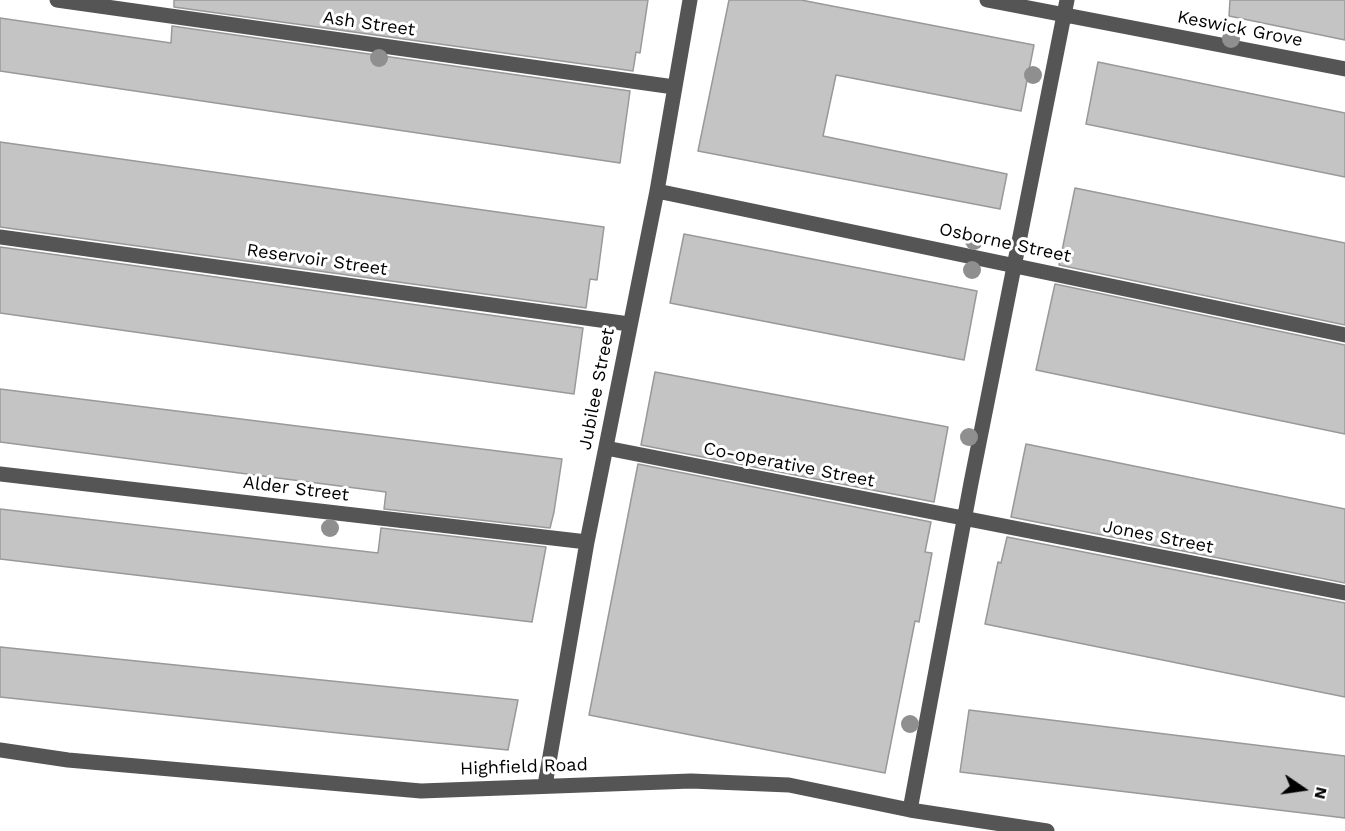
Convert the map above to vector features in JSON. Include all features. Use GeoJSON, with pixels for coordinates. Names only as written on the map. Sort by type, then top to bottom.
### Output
{"type":"FeatureCollection","features":[{"type":"Feature","properties":{"kind":"street","name":"Ash Street"},"geometry":{"type":"LineString","coordinates":[[57,0],[674,87]]}},
{"type":"Feature","properties":{"kind":"street","name":"Jubilee Street"},"geometry":{"type":"LineString","coordinates":[[545,785],[587,542],[657,191],[690,0]]}},
{"type":"Feature","properties":{"kind":"street","name":"Keswick Grove"},"geometry":{"type":"LineString","coordinates":[[987,0],[1345,69]]}},
{"type":"Feature","properties":{"kind":"street"},"geometry":{"type":"LineString","coordinates":[[910,810],[964,520],[1067,0]]}},
{"type":"Feature","properties":{"kind":"street","name":"Osborne Street"},"geometry":{"type":"LineString","coordinates":[[657,191],[1345,334]]}},
{"type":"Feature","properties":{"kind":"street","name":"Reservoir Street"},"geometry":{"type":"LineString","coordinates":[[0,237],[629,324]]}},
{"type":"Feature","properties":{"kind":"street","name":"Co-operative Street"},"geometry":{"type":"LineString","coordinates":[[606,448],[964,520]]}},
{"type":"Feature","properties":{"kind":"street","name":"Alder Street"},"geometry":{"type":"LineString","coordinates":[[0,474],[587,542]]}},
{"type":"Feature","properties":{"kind":"street","name":"Jones Street"},"geometry":{"type":"LineString","coordinates":[[964,520],[1345,593]]}},
{"type":"Feature","properties":{"kind":"street","name":"Highfield Road"},"geometry":{"type":"LineString","coordinates":[[0,750],[68,760],[421,791],[692,781],[789,785],[910,810],[1047,831]]}},
{"type":"Feature","properties":{"kind":"street"},"geometry":{"type":"LineString","coordinates":[[937,831],[939,815]]}},
{"type":"Feature","properties":{"kind":"building"},"geometry":{"type":"Polygon","coordinates":[[[174,0],[648,0],[640,53],[636,52],[633,71],[174,7],[174,0]]]}},
{"type":"Feature","properties":{"kind":"building"},"geometry":{"type":"Polygon","coordinates":[[[729,0],[801,0],[1034,45],[1021,111],[836,75],[823,136],[1007,174],[1000,209],[698,151],[729,0]]]}},
{"type":"Feature","properties":{"kind":"building"},"geometry":{"type":"Polygon","coordinates":[[[1230,0],[1345,0],[1345,40],[1229,16],[1230,0]]]}},
{"type":"Feature","properties":{"kind":"building"},"geometry":{"type":"Polygon","coordinates":[[[0,18],[171,43],[172,26],[630,91],[620,163],[0,71],[0,18]]]}},
{"type":"Feature","properties":{"kind":"building"},"geometry":{"type":"Polygon","coordinates":[[[1098,62],[1345,113],[1345,177],[1086,124],[1098,62]]]}},
{"type":"Feature","properties":{"kind":"building"},"geometry":{"type":"Polygon","coordinates":[[[0,142],[604,227],[597,280],[590,279],[586,308],[0,227],[0,142]]]}},
{"type":"Feature","properties":{"kind":"building"},"geometry":{"type":"Polygon","coordinates":[[[1075,188],[1345,243],[1345,325],[1059,265],[1075,188]]]}},
{"type":"Feature","properties":{"kind":"building"},"geometry":{"type":"Polygon","coordinates":[[[684,234],[977,291],[964,360],[670,303],[684,234]]]}},
{"type":"Feature","properties":{"kind":"building"},"geometry":{"type":"Polygon","coordinates":[[[0,247],[583,328],[574,394],[0,313],[0,247]]]}},
{"type":"Feature","properties":{"kind":"building"},"geometry":{"type":"Polygon","coordinates":[[[1055,284],[1345,345],[1345,434],[1036,370],[1055,284]]]}},
{"type":"Feature","properties":{"kind":"building"},"geometry":{"type":"Polygon","coordinates":[[[655,372],[948,427],[934,502],[641,445],[655,372]]]}},
{"type":"Feature","properties":{"kind":"building"},"geometry":{"type":"Polygon","coordinates":[[[0,389],[562,459],[554,512],[550,528],[384,509],[386,492],[0,442],[0,389]]]}},
{"type":"Feature","properties":{"kind":"building"},"geometry":{"type":"Polygon","coordinates":[[[1026,444],[1345,509],[1345,583],[1011,517],[1026,444]]]}},
{"type":"Feature","properties":{"kind":"building"},"geometry":{"type":"Polygon","coordinates":[[[638,464],[931,522],[925,552],[932,553],[919,622],[915,621],[885,773],[589,715],[638,464]]]}},
{"type":"Feature","properties":{"kind":"building"},"geometry":{"type":"Polygon","coordinates":[[[0,509],[378,553],[381,528],[546,547],[532,622],[0,559],[0,509]]]}},
{"type":"Feature","properties":{"kind":"building"},"geometry":{"type":"Polygon","coordinates":[[[1007,537],[1345,603],[1345,697],[985,624],[998,562],[1001,563],[1007,537]]]}},
{"type":"Feature","properties":{"kind":"building"},"geometry":{"type":"Polygon","coordinates":[[[0,647],[518,700],[508,750],[348,734],[0,697],[0,647]]]}},
{"type":"Feature","properties":{"kind":"building"},"geometry":{"type":"Polygon","coordinates":[[[969,710],[1345,756],[1345,818],[960,772],[969,710]]]}}]}
